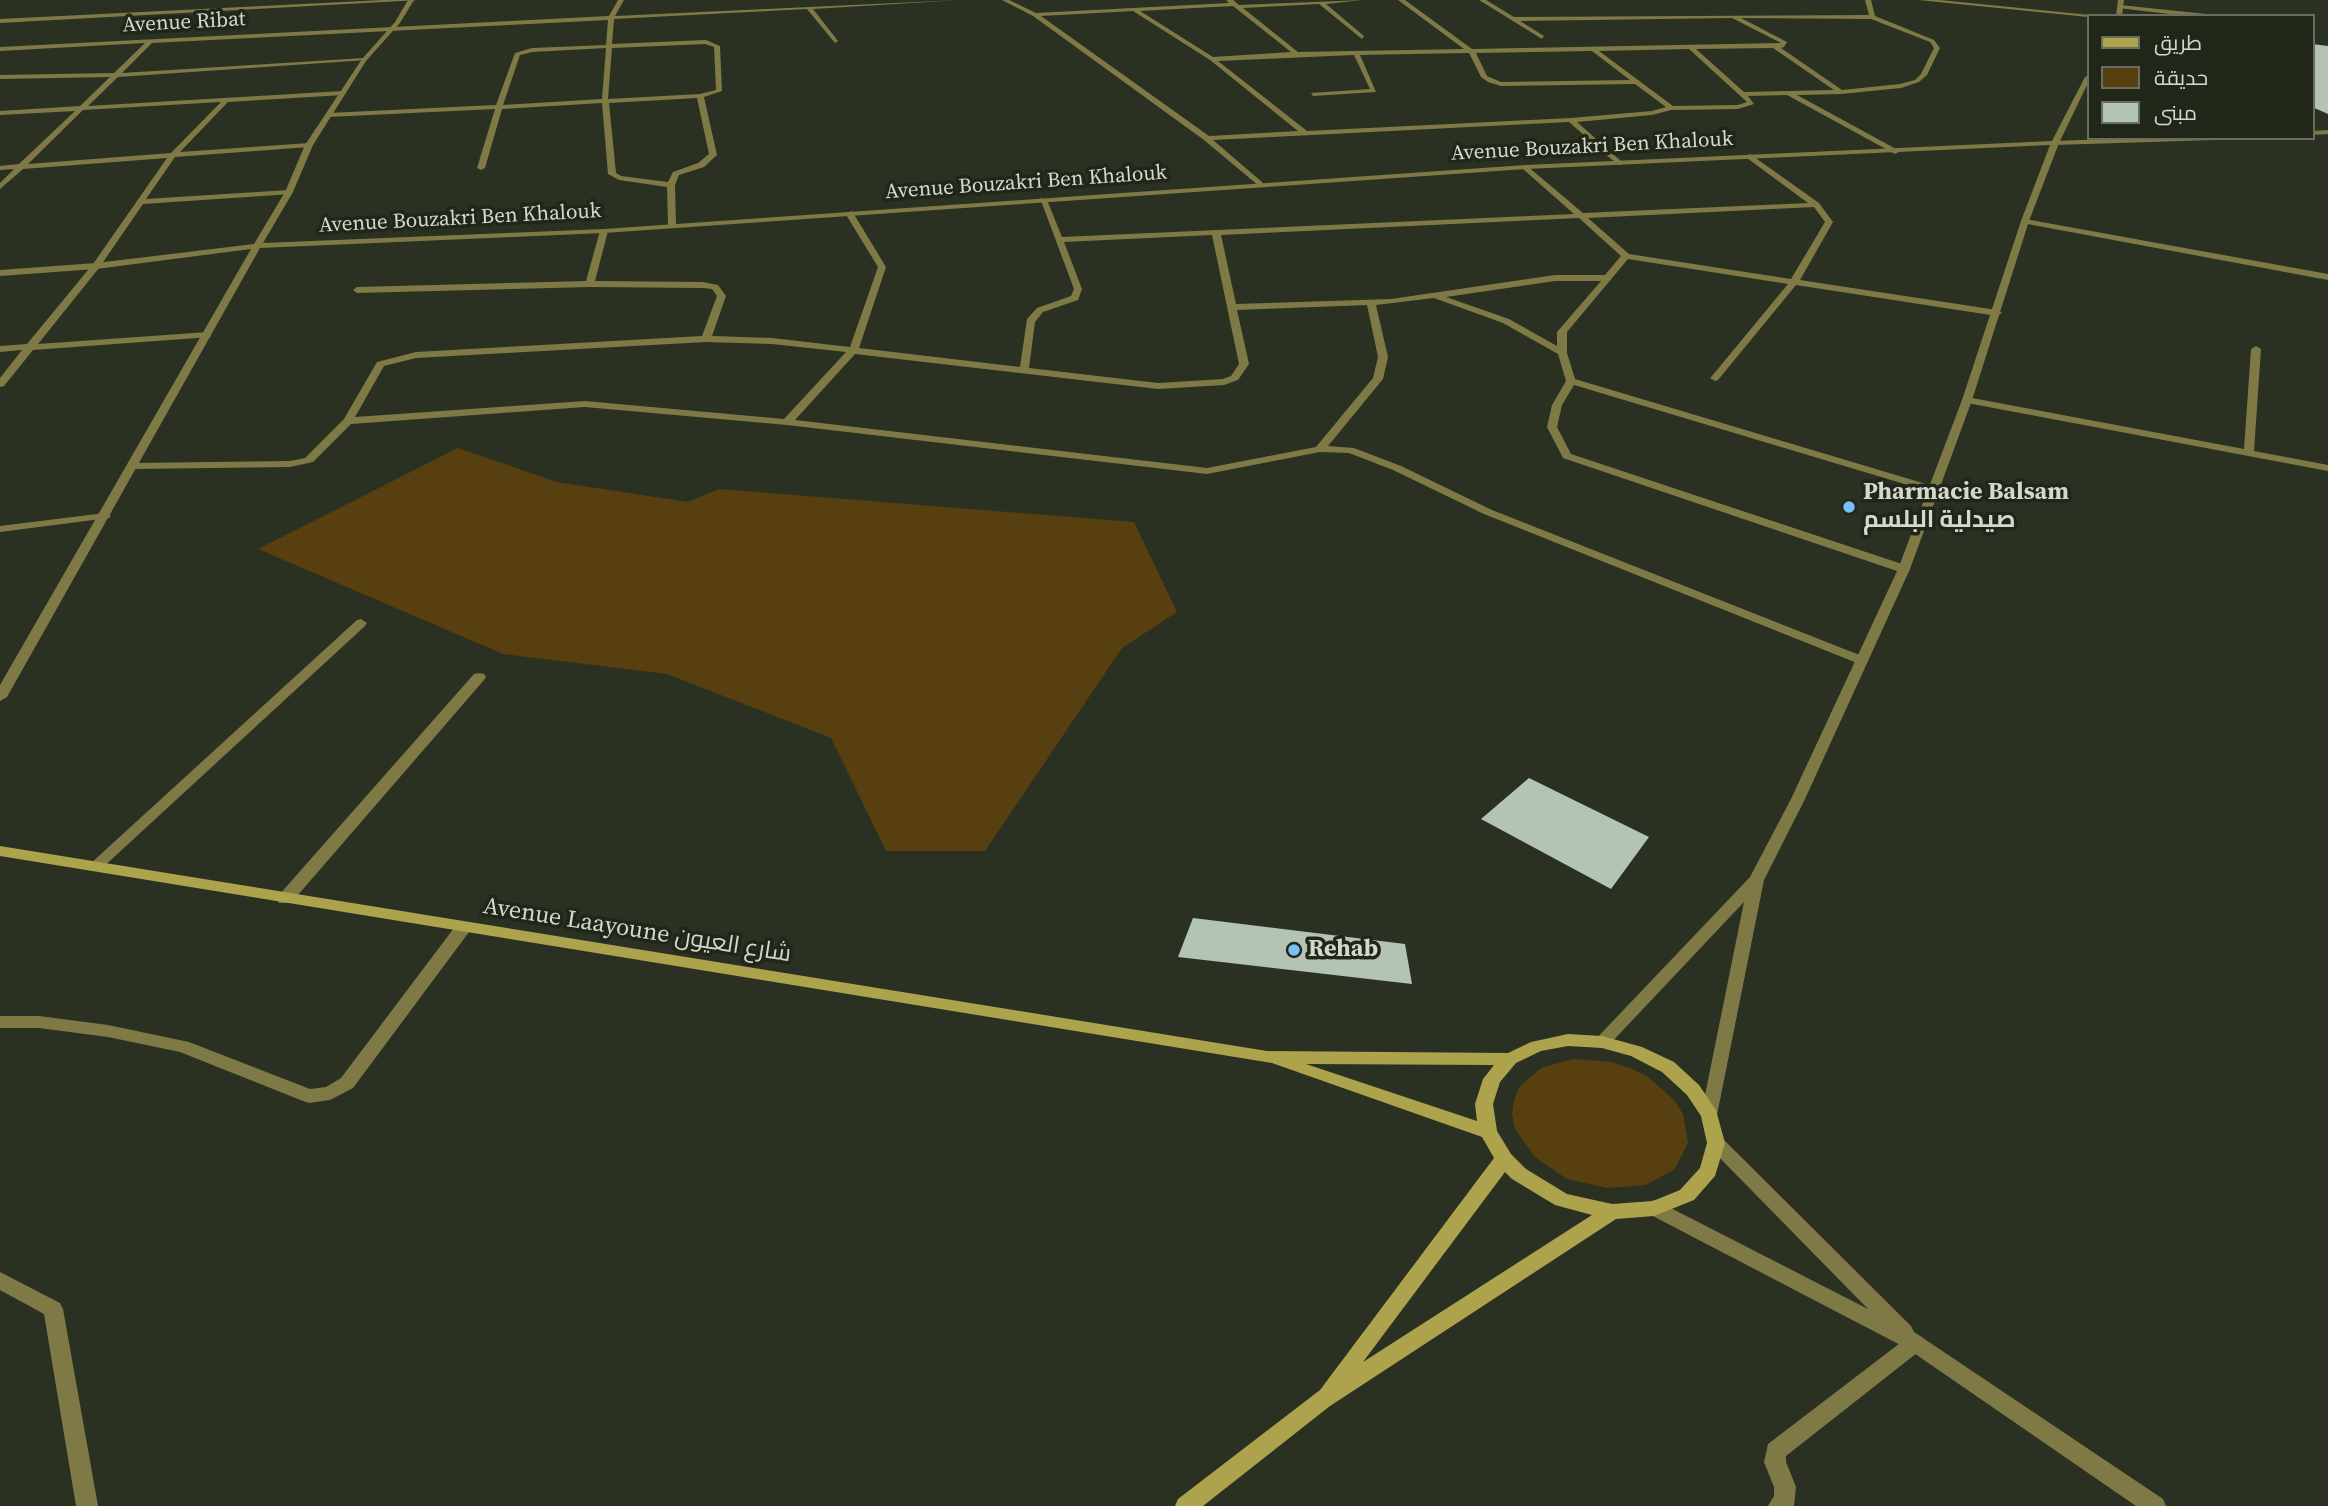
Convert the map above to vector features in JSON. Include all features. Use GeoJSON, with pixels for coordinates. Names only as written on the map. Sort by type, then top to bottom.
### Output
{"type":"FeatureCollection","features":[{"type":"Feature","properties":{"kind":"main road","name":"Avenue Laayoune شارع العيون"},"geometry":{"type":"LineString","coordinates":[[0,851],[1267,1057]]}},
{"type":"Feature","properties":{"kind":"main road"},"geometry":{"type":"LineString","coordinates":[[1568,1040],[1602,1042],[1636,1051],[1668,1067],[1693,1090],[1710,1115],[1716,1143],[1708,1171],[1687,1195],[1654,1208],[1612,1212],[1562,1200],[1519,1174],[1504,1159],[1488,1132],[1484,1104],[1492,1079],[1510,1059],[1537,1046],[1568,1040]]}},
{"type":"Feature","properties":{"kind":"main road"},"geometry":{"type":"LineString","coordinates":[[1267,1057],[1510,1059]]}},
{"type":"Feature","properties":{"kind":"main road"},"geometry":{"type":"LineString","coordinates":[[1267,1057],[1488,1132]]}},
{"type":"Feature","properties":{"kind":"main road"},"geometry":{"type":"LineString","coordinates":[[1323,1399],[1504,1159]]}},
{"type":"Feature","properties":{"kind":"main road"},"geometry":{"type":"LineString","coordinates":[[1185,1506],[1323,1399],[1612,1212]]}},
{"type":"Feature","properties":{"kind":"street"},"geometry":{"type":"LineString","coordinates":[[0,21],[413,0]]}},
{"type":"Feature","properties":{"kind":"street"},"geometry":{"type":"LineString","coordinates":[[0,697],[289,192],[309,145],[364,60],[413,0]]}},
{"type":"Feature","properties":{"kind":"street"},"geometry":{"type":"LineString","coordinates":[[621,0],[611,17],[605,100],[612,174],[619,178],[671,185]]}},
{"type":"Feature","properties":{"kind":"street","name":"Avenue Ribat"},"geometry":{"type":"LineString","coordinates":[[0,49],[957,0]]}},
{"type":"Feature","properties":{"kind":"street"},"geometry":{"type":"LineString","coordinates":[[1005,0],[1035,15],[1207,138],[1259,184]]}},
{"type":"Feature","properties":{"kind":"street"},"geometry":{"type":"LineString","coordinates":[[1035,15],[1234,3],[1360,0]]}},
{"type":"Feature","properties":{"kind":"street"},"geometry":{"type":"LineString","coordinates":[[1401,0],[1472,52],[1484,78],[1501,84],[1636,82]]}},
{"type":"Feature","properties":{"kind":"street"},"geometry":{"type":"LineString","coordinates":[[1482,0],[1542,37]]}},
{"type":"Feature","properties":{"kind":"street"},"geometry":{"type":"LineString","coordinates":[[1868,0],[1872,17]]}},
{"type":"Feature","properties":{"kind":"street"},"geometry":{"type":"LineString","coordinates":[[1921,0],[2086,15]]}},
{"type":"Feature","properties":{"kind":"street"},"geometry":{"type":"LineString","coordinates":[[1320,2],[1362,37]]}},
{"type":"Feature","properties":{"kind":"street"},"geometry":{"type":"LineString","coordinates":[[1234,3],[1297,54]]}},
{"type":"Feature","properties":{"kind":"street"},"geometry":{"type":"LineString","coordinates":[[2120,3],[2166,14]]}},
{"type":"Feature","properties":{"kind":"street"},"geometry":{"type":"LineString","coordinates":[[808,8],[835,41]]}},
{"type":"Feature","properties":{"kind":"street"},"geometry":{"type":"LineString","coordinates":[[1136,10],[1212,59],[1307,134]]}},
{"type":"Feature","properties":{"kind":"street"},"geometry":{"type":"LineString","coordinates":[[1212,59],[1297,54],[1786,45],[1733,16]]}},
{"type":"Feature","properties":{"kind":"street"},"geometry":{"type":"LineString","coordinates":[[1511,19],[1872,17],[1926,37],[1937,48],[1924,75],[1917,81],[1901,86],[1841,92],[1742,94]]}},
{"type":"Feature","properties":{"kind":"street"},"geometry":{"type":"LineString","coordinates":[[0,187],[149,43]]}},
{"type":"Feature","properties":{"kind":"street"},"geometry":{"type":"LineString","coordinates":[[328,115],[499,107],[605,100],[700,96],[719,91],[717,46],[715,43],[531,50],[517,54],[499,107],[481,168]]}},
{"type":"Feature","properties":{"kind":"street"},"geometry":{"type":"LineString","coordinates":[[1774,46],[1841,92]]}},
{"type":"Feature","properties":{"kind":"street"},"geometry":{"type":"LineString","coordinates":[[1207,138],[1571,120],[1652,113],[1671,108],[1738,107],[1752,103],[1691,48]]}},
{"type":"Feature","properties":{"kind":"street"},"geometry":{"type":"LineString","coordinates":[[1594,50],[1671,108]]}},
{"type":"Feature","properties":{"kind":"street"},"geometry":{"type":"LineString","coordinates":[[1313,94],[1374,91],[1356,53]]}},
{"type":"Feature","properties":{"kind":"street"},"geometry":{"type":"LineString","coordinates":[[0,77],[116,75],[364,60]]}},
{"type":"Feature","properties":{"kind":"street"},"geometry":{"type":"LineString","coordinates":[[1602,1042],[1756,880],[1798,799],[1904,569],[1967,400],[2025,221],[2055,143],[2086,82]]}},
{"type":"Feature","properties":{"kind":"street"},"geometry":{"type":"LineString","coordinates":[[0,113],[225,102],[343,93]]}},
{"type":"Feature","properties":{"kind":"street"},"geometry":{"type":"LineString","coordinates":[[1789,93],[1895,152]]}},
{"type":"Feature","properties":{"kind":"street"},"geometry":{"type":"LineString","coordinates":[[672,225],[671,185],[676,174],[701,165],[713,155],[700,96]]}},
{"type":"Feature","properties":{"kind":"street"},"geometry":{"type":"LineString","coordinates":[[0,384],[96,266],[143,202],[172,156],[225,102]]}},
{"type":"Feature","properties":{"kind":"street"},"geometry":{"type":"LineString","coordinates":[[1571,120],[1618,163]]}},
{"type":"Feature","properties":{"kind":"street","name":"Avenue Bouzakri Ben Khalouk"},"geometry":{"type":"LineString","coordinates":[[0,274],[96,266],[257,246],[604,231],[1526,167],[2141,140]]}},
{"type":"Feature","properties":{"kind":"street"},"geometry":{"type":"LineString","coordinates":[[0,168],[309,145]]}},
{"type":"Feature","properties":{"kind":"street"},"geometry":{"type":"LineString","coordinates":[[1715,378],[1794,282],[1829,222],[1816,205],[1750,156]]}},
{"type":"Feature","properties":{"kind":"street"},"geometry":{"type":"LineString","coordinates":[[1526,167],[1626,257],[1997,313]]}},
{"type":"Feature","properties":{"kind":"street"},"geometry":{"type":"LineString","coordinates":[[143,202],[289,192]]}},
{"type":"Feature","properties":{"kind":"street"},"geometry":{"type":"LineString","coordinates":[[1024,370],[1030,321],[1040,310],[1075,298],[1078,289],[1043,200]]}},
{"type":"Feature","properties":{"kind":"street"},"geometry":{"type":"LineString","coordinates":[[1058,240],[1816,205]]}},
{"type":"Feature","properties":{"kind":"street"},"geometry":{"type":"LineString","coordinates":[[787,422],[854,349],[882,267],[849,213]]}},
{"type":"Feature","properties":{"kind":"street"},"geometry":{"type":"LineString","coordinates":[[2025,221],[2328,277]]}},
{"type":"Feature","properties":{"kind":"street"},"geometry":{"type":"LineString","coordinates":[[590,284],[604,231]]}},
{"type":"Feature","properties":{"kind":"street"},"geometry":{"type":"LineString","coordinates":[[134,466],[290,464],[309,460],[348,421],[380,363],[416,355],[706,339],[772,341],[1158,386],[1224,382],[1235,378],[1244,363],[1216,233]]}},
{"type":"Feature","properties":{"kind":"street"},"geometry":{"type":"LineString","coordinates":[[1626,257],[1562,332],[1562,352],[1571,381],[1552,417],[1552,427],[1564,453],[1572,459],[1904,569]]}},
{"type":"Feature","properties":{"kind":"street"},"geometry":{"type":"LineString","coordinates":[[1233,307],[1371,304],[1555,278],[1609,278]]}},
{"type":"Feature","properties":{"kind":"street"},"geometry":{"type":"LineString","coordinates":[[357,290],[590,284],[715,287],[722,296],[706,339]]}},
{"type":"Feature","properties":{"kind":"street"},"geometry":{"type":"LineString","coordinates":[[1432,295],[1506,321],[1562,352]]}},
{"type":"Feature","properties":{"kind":"street"},"geometry":{"type":"LineString","coordinates":[[1320,449],[1378,379],[1383,357],[1371,304]]}},
{"type":"Feature","properties":{"kind":"street"},"geometry":{"type":"LineString","coordinates":[[0,349],[208,335]]}},
{"type":"Feature","properties":{"kind":"street"},"geometry":{"type":"LineString","coordinates":[[2249,453],[2256,349]]}},
{"type":"Feature","properties":{"kind":"street"},"geometry":{"type":"LineString","coordinates":[[1571,381],[1932,489]]}},
{"type":"Feature","properties":{"kind":"street"},"geometry":{"type":"LineString","coordinates":[[1967,400],[2328,468]]}},
{"type":"Feature","properties":{"kind":"street"},"geometry":{"type":"LineString","coordinates":[[348,421],[586,404],[787,422],[1207,471],[1320,449],[1350,450],[1397,468],[1488,512],[1862,661]]}},
{"type":"Feature","properties":{"kind":"street"},"geometry":{"type":"LineString","coordinates":[[0,528],[105,516]]}},
{"type":"Feature","properties":{"kind":"street"},"geometry":{"type":"LineString","coordinates":[[95,867],[361,623]]}},
{"type":"Feature","properties":{"kind":"street"},"geometry":{"type":"LineString","coordinates":[[285,899],[479,677]]}},
{"type":"Feature","properties":{"kind":"street"},"geometry":{"type":"LineString","coordinates":[[1710,1115],[1756,880]]}},
{"type":"Feature","properties":{"kind":"street"},"geometry":{"type":"LineString","coordinates":[[0,1022],[39,1022],[108,1031],[183,1046],[309,1096],[330,1093],[347,1083],[463,928]]}},
{"type":"Feature","properties":{"kind":"street"},"geometry":{"type":"LineString","coordinates":[[1716,1143],[1915,1343]]}},
{"type":"Feature","properties":{"kind":"street"},"geometry":{"type":"LineString","coordinates":[[1654,1208],[1915,1343],[2155,1506]]}},
{"type":"Feature","properties":{"kind":"street"},"geometry":{"type":"LineString","coordinates":[[0,1280],[53,1309],[87,1506]]}},
{"type":"Feature","properties":{"kind":"street"},"geometry":{"type":"LineString","coordinates":[[1779,1506],[1785,1501],[1784,1487],[1775,1462],[1776,1451],[1915,1343]]}},
{"type":"Feature","properties":{"kind":"green space"},"geometry":{"type":"Polygon","coordinates":[[[458,448],[557,482],[688,502],[719,489],[1134,522],[1177,612],[1122,648],[985,851],[886,851],[831,738],[667,674],[503,654],[258,549],[458,448]]]}},
{"type":"Feature","properties":{"kind":"green space"},"geometry":{"type":"Polygon","coordinates":[[[1573,1059],[1611,1062],[1630,1068],[1647,1076],[1674,1100],[1683,1114],[1688,1143],[1675,1169],[1646,1185],[1608,1188],[1567,1179],[1535,1157],[1515,1129],[1512,1114],[1519,1087],[1541,1068],[1573,1059]]]}},
{"type":"Feature","properties":{"kind":"building"},"geometry":{"type":"Polygon","coordinates":[[[2314,44],[2328,46],[2328,114],[2314,108],[2314,44]]]}},
{"type":"Feature","properties":{"kind":"building"},"geometry":{"type":"Polygon","coordinates":[[[1529,778],[1649,837],[1611,889],[1481,819],[1529,778]]]}},
{"type":"Feature","properties":{"kind":"building","name":"Rehab"},"geometry":{"type":"Polygon","coordinates":[[[1193,918],[1405,944],[1412,984],[1178,957],[1193,918]]]}},
{"type":"Feature","properties":{"kind":"place","name":"Pharmacie Balsam صيدلية البلسم"},"geometry":{"type":"Point","coordinates":[1849,507]}},
{"type":"Feature","properties":{"kind":"place","name":"Rehab"},"geometry":{"type":"Point","coordinates":[1294,950]}}]}
